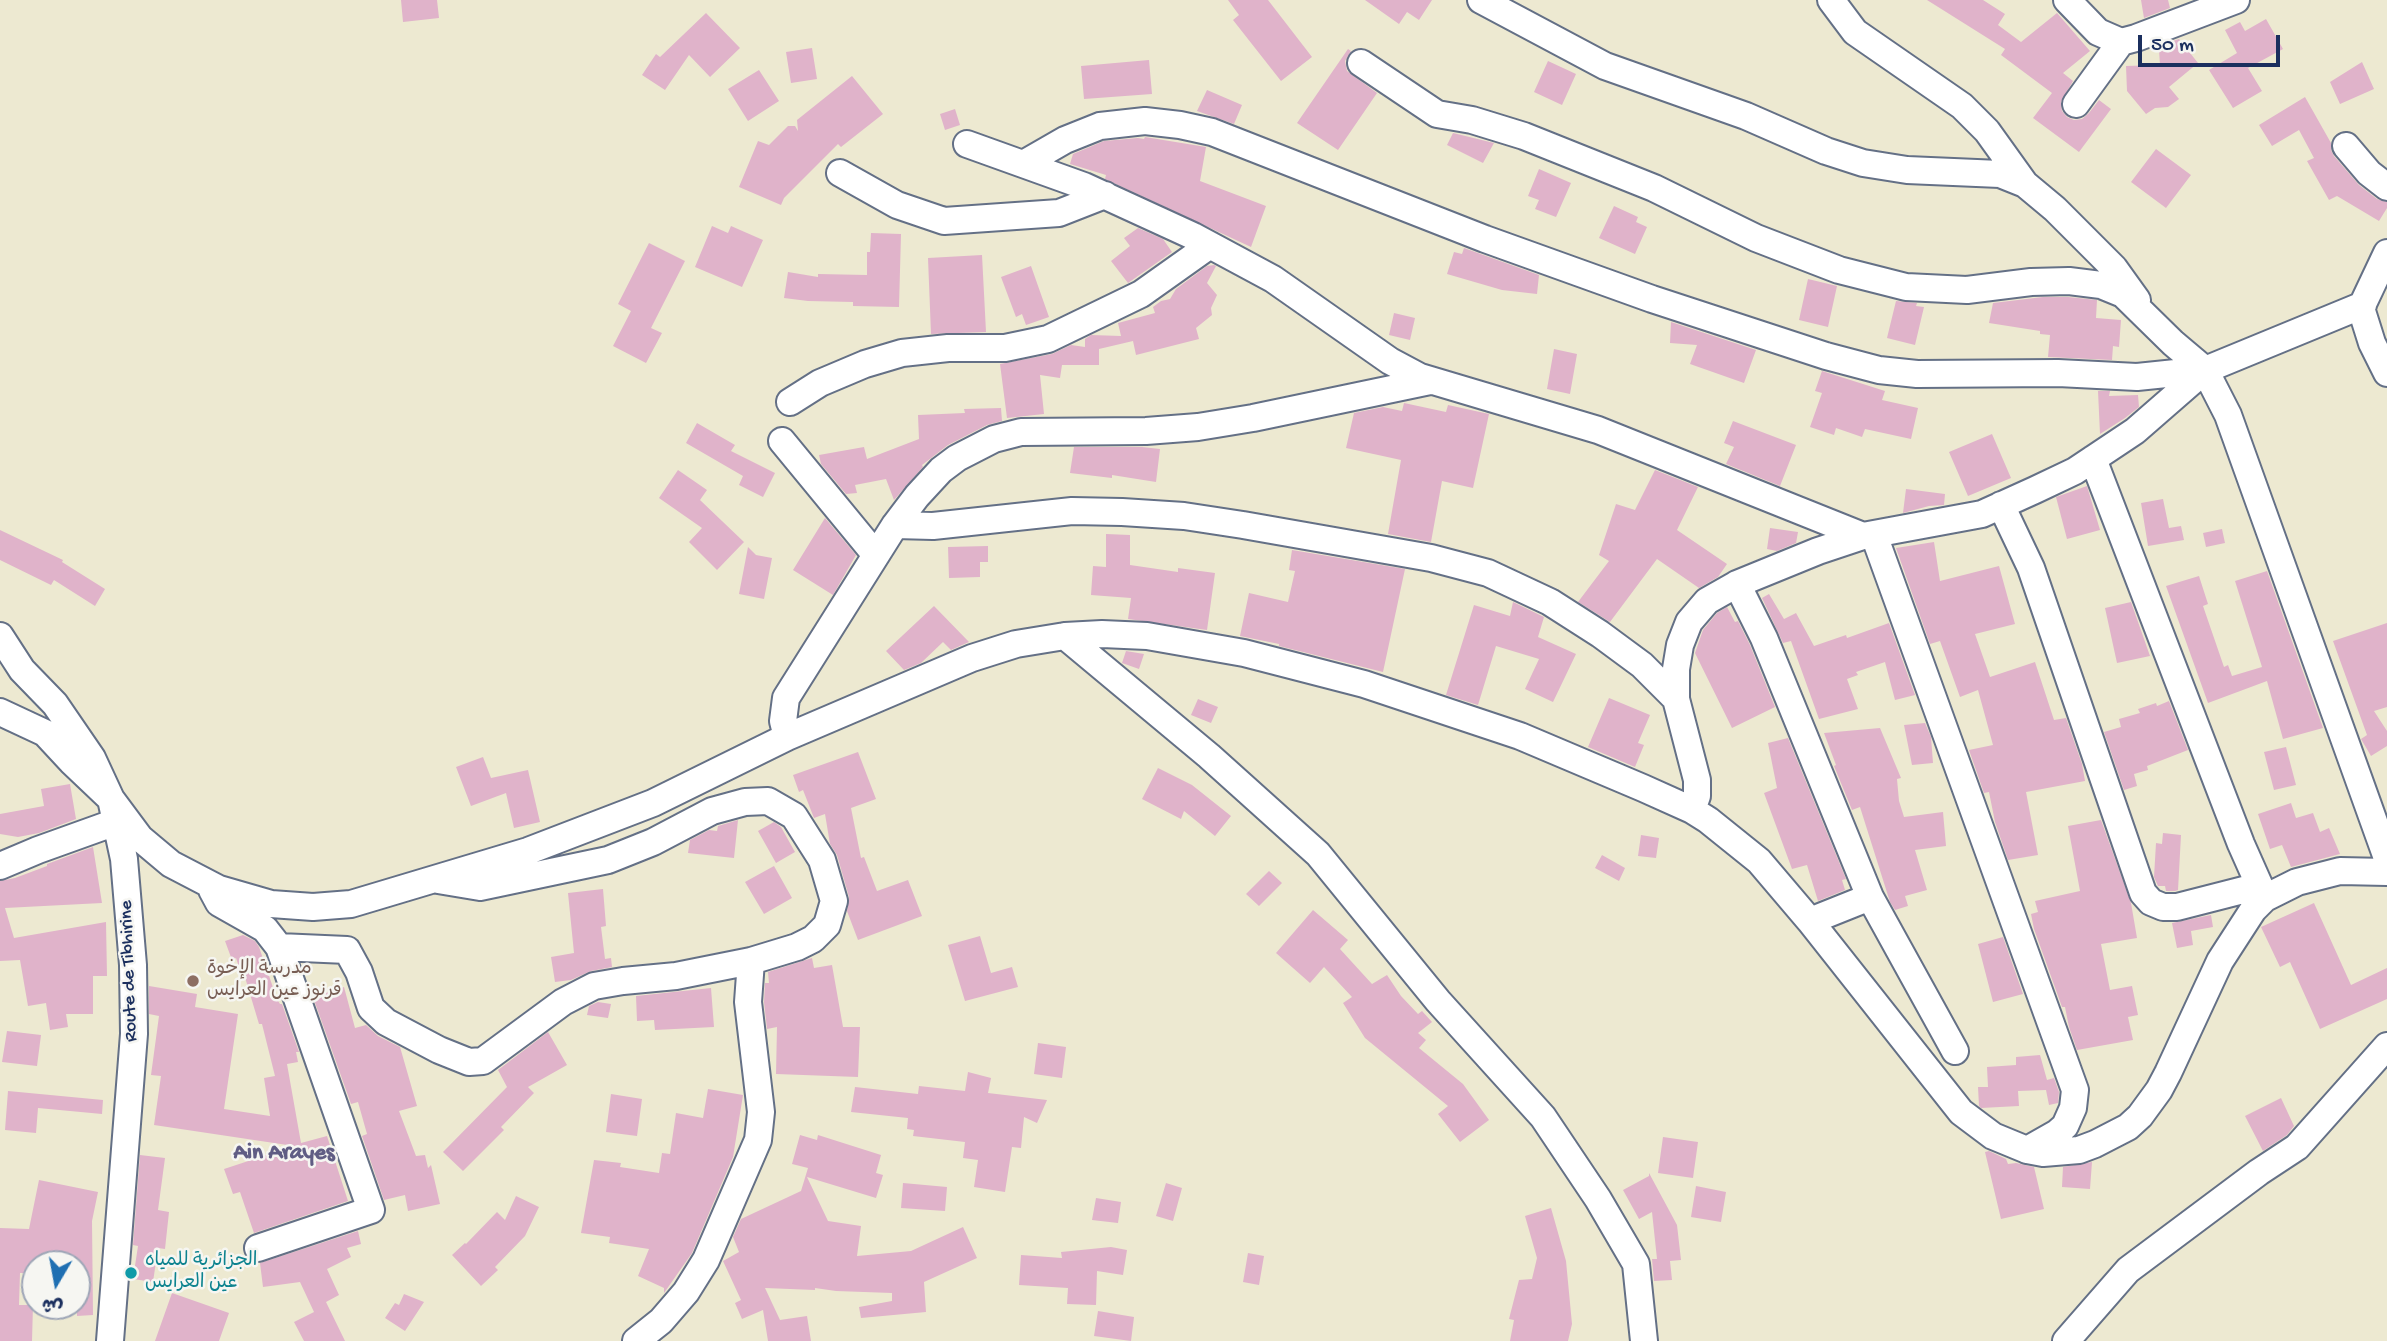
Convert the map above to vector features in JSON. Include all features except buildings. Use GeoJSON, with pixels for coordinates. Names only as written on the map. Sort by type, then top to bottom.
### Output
{"type":"FeatureCollection","features":[{"type":"Feature","properties":{"kind":"street"},"geometry":{"type":"LineString","coordinates":[[1481,0],[1605,66],[1746,116],[1826,151],[1885,167],[2000,174],[2025,184]]}},
{"type":"Feature","properties":{"kind":"street"},"geometry":{"type":"LineString","coordinates":[[1831,0],[1855,32],[1962,106],[1987,131],[2025,184],[2055,209],[2114,268],[2130,287],[2148,319]]}},
{"type":"Feature","properties":{"kind":"street"},"geometry":{"type":"LineString","coordinates":[[2067,0],[2098,32],[2121,42],[2236,0]]}},
{"type":"Feature","properties":{"kind":"street"},"geometry":{"type":"LineString","coordinates":[[2076,104],[2121,42]]}},
{"type":"Feature","properties":{"kind":"street"},"geometry":{"type":"LineString","coordinates":[[1361,63],[1437,114],[1472,120],[1524,136],[1654,188],[1756,239],[1839,270],[1906,287],[1967,290],[2031,282],[2069,281],[2101,285],[2123,294],[2205,370],[2228,415],[2243,450],[2387,858]]}},
{"type":"Feature","properties":{"kind":"street"},"geometry":{"type":"LineString","coordinates":[[1025,163],[1065,139],[1100,126],[1145,121],[1212,132],[1447,225],[1626,290],[1826,356],[1879,370],[1917,374],[2058,373],[2137,377],[2205,370],[2362,305]]}},
{"type":"Feature","properties":{"kind":"street"},"geometry":{"type":"LineString","coordinates":[[967,144],[1025,163],[1105,195],[1210,245],[1273,279],[1390,361],[1430,381],[1598,430],[1868,536],[2075,1090],[2073,1108],[2065,1126],[2027,1150]]}},
{"type":"Feature","properties":{"kind":"street"},"geometry":{"type":"LineString","coordinates":[[2346,146],[2369,173],[2387,187]]}},
{"type":"Feature","properties":{"kind":"street"},"geometry":{"type":"LineString","coordinates":[[840,173],[897,205],[944,221],[1059,213],[1105,195]]}},
{"type":"Feature","properties":{"kind":"street"},"geometry":{"type":"LineString","coordinates":[[790,402],[820,383],[865,364],[902,354],[948,348],[1006,348],[1048,340],[1142,294],[1210,245]]}},
{"type":"Feature","properties":{"kind":"street"},"geometry":{"type":"LineString","coordinates":[[2387,253],[2361,308],[2372,343],[2387,373]]}},
{"type":"Feature","properties":{"kind":"street"},"geometry":{"type":"LineString","coordinates":[[1692,810],[1697,796],[1697,780],[1676,699],[1676,668],[1680,645],[1689,622],[1707,601],[1737,584],[1818,551],[1868,536],[1982,514],[2075,471],[2135,431],[2205,370]]}},
{"type":"Feature","properties":{"kind":"street"},"geometry":{"type":"LineString","coordinates":[[788,737],[783,721],[786,698],[895,525],[941,470],[957,458],[994,439],[1021,432],[1146,431],[1198,426],[1254,418],[1430,381]]}},
{"type":"Feature","properties":{"kind":"street"},"geometry":{"type":"LineString","coordinates":[[782,440],[875,554]]}},
{"type":"Feature","properties":{"kind":"street"},"geometry":{"type":"LineString","coordinates":[[0,712],[45,733],[140,838],[171,864],[211,885],[271,904],[313,907],[351,904],[528,851],[653,803],[788,737],[972,659],[1016,644],[1065,636],[1102,634],[1147,636],[1244,653],[1364,684],[1520,736],[1692,810],[1759,861],[1810,921],[1961,1112],[1993,1136],[2027,1150],[2043,1153],[2079,1150],[2128,1127],[2140,1116],[2159,1090],[2220,961],[2262,892],[2093,458]]}},
{"type":"Feature","properties":{"kind":"street"},"geometry":{"type":"LineString","coordinates":[[2001,505],[2031,568],[2143,893],[2151,902],[2163,907],[2177,907],[2262,892],[2340,872],[2387,872]]}},
{"type":"Feature","properties":{"kind":"street"},"geometry":{"type":"LineString","coordinates":[[895,525],[933,526],[1072,510],[1122,512],[1184,516],[1431,558],[1488,573],[1550,602],[1642,665],[1676,699]]}},
{"type":"Feature","properties":{"kind":"street"},"geometry":{"type":"LineString","coordinates":[[1737,584],[1764,638],[1870,897],[1955,1051]]}},
{"type":"Feature","properties":{"kind":"street","name":"Route de Tibhirine"},"geometry":{"type":"LineString","coordinates":[[0,636],[22,670],[55,704],[84,747],[114,810],[124,859],[133,965],[134,1034],[105,1339]]}},
{"type":"Feature","properties":{"kind":"street"},"geometry":{"type":"LineString","coordinates":[[1065,636],[1209,756],[1318,854],[1438,1001],[1543,1117],[1598,1199],[1636,1264],[1644,1341]]}},
{"type":"Feature","properties":{"kind":"street"},"geometry":{"type":"LineString","coordinates":[[279,947],[347,950],[359,972],[371,1008],[386,1022],[439,1051],[469,1062],[483,1061],[563,1002],[594,986],[676,976],[751,961],[797,947],[813,939],[827,925],[834,901],[822,860],[794,816],[768,801],[745,802],[712,811],[653,842],[608,860],[480,887],[432,879]]}},
{"type":"Feature","properties":{"kind":"street"},"geometry":{"type":"LineString","coordinates":[[0,866],[38,850],[114,810]]}},
{"type":"Feature","properties":{"kind":"street"},"geometry":{"type":"LineString","coordinates":[[211,885],[214,897],[219,903],[265,929],[279,947],[371,1210],[258,1248]]}},
{"type":"Feature","properties":{"kind":"street"},"geometry":{"type":"LineString","coordinates":[[1810,921],[1870,897]]}},
{"type":"Feature","properties":{"kind":"street"},"geometry":{"type":"LineString","coordinates":[[636,1341],[661,1321],[686,1292],[706,1260],[758,1140],[761,1112],[748,1002],[751,961]]}},
{"type":"Feature","properties":{"kind":"street"},"geometry":{"type":"LineString","coordinates":[[2066,1341],[2128,1270],[2259,1172],[2297,1147],[2387,1045]]}},
{"type":"Feature","properties":{"kind":"place","name":"مدرسة الإخوة قرنوز عين العرايس"},"geometry":{"type":"Point","coordinates":[193,981]}},
{"type":"Feature","properties":{"kind":"place","name":"الجزائرية للمياه عين العرايس"},"geometry":{"type":"Point","coordinates":[131,1273]}},
{"type":"Feature","properties":{"kind":"district","name":"Ain Arayes"},"geometry":{"type":"Point","coordinates":[284,1154]}}]}
